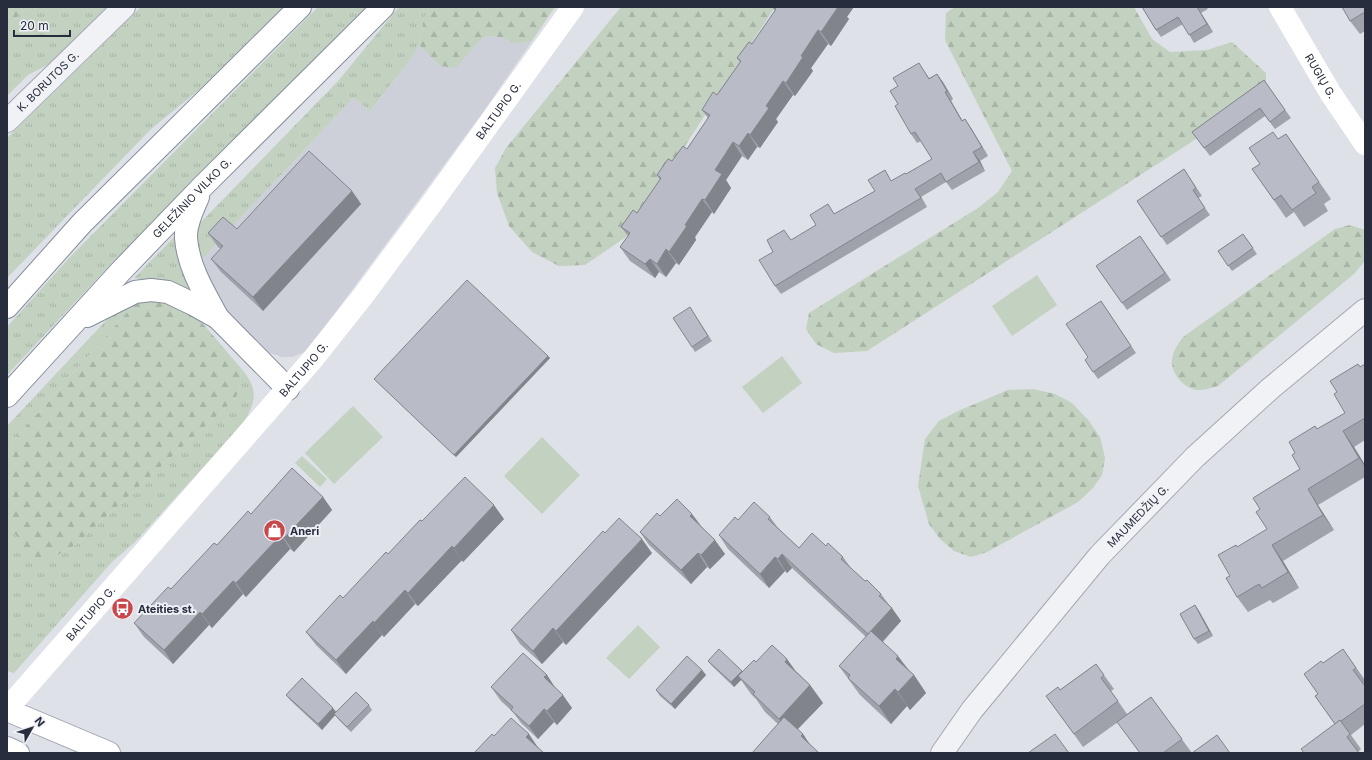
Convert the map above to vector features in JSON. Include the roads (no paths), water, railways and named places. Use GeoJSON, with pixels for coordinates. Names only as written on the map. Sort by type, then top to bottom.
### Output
{"type":"FeatureCollection","features":[{"type":"Feature","properties":{"kind":"main road"},"geometry":{"type":"LineString","coordinates":[[7,307],[82,223],[300,7]]}},
{"type":"Feature","properties":{"kind":"main road","name":"GELEŽINIO VILKO G."},"geometry":{"type":"LineString","coordinates":[[7,396],[121,271],[203,186],[383,7]]}},
{"type":"Feature","properties":{"kind":"main road","name":"BALTUPIO G."},"geometry":{"type":"LineString","coordinates":[[7,710],[288,388],[363,296],[573,7]]}},
{"type":"Feature","properties":{"kind":"main road","name":"RUGIŲ G."},"geometry":{"type":"LineString","coordinates":[[1280,7],[1331,94],[1365,144]]}},
{"type":"Feature","properties":{"kind":"main road"},"geometry":{"type":"LineString","coordinates":[[203,186],[191,213],[186,238],[192,264],[200,285],[218,318]]}},
{"type":"Feature","properties":{"kind":"main road"},"geometry":{"type":"LineString","coordinates":[[7,287],[82,223]]}},
{"type":"Feature","properties":{"kind":"main road"},"geometry":{"type":"LineString","coordinates":[[74,323],[135,292],[150,290],[168,292],[218,318],[288,388]]}},
{"type":"Feature","properties":{"kind":"main road"},"geometry":{"type":"LineString","coordinates":[[7,710],[109,753]]}},
{"type":"Feature","properties":{"kind":"main road"},"geometry":{"type":"LineString","coordinates":[[7,748],[18,753]]}},
{"type":"Feature","properties":{"kind":"street","name":"K. BORUTOS G."},"geometry":{"type":"LineString","coordinates":[[7,121],[124,7]]}},
{"type":"Feature","properties":{"kind":"street","name":"MAUMEDŽIŲ G."},"geometry":{"type":"LineString","coordinates":[[942,753],[972,710],[1105,550],[1195,457],[1271,388],[1365,310]]}},
{"type":"Feature","properties":{"kind":"place","name":"Aneri"},"geometry":{"type":"Point","coordinates":[274,531]}},
{"type":"Feature","properties":{"kind":"place","name":"Ateities st."},"geometry":{"type":"Point","coordinates":[123,609]}}]}
